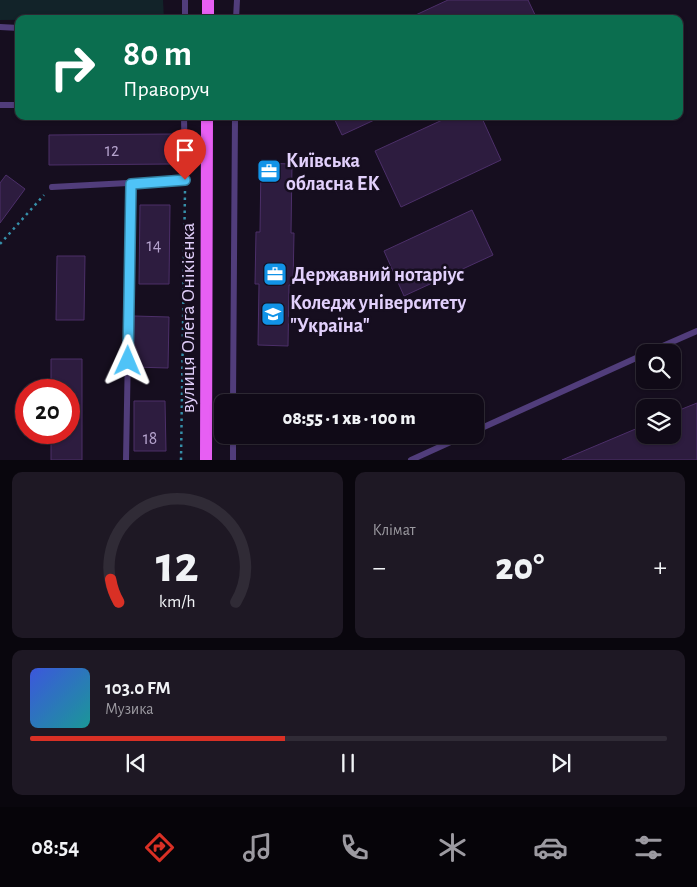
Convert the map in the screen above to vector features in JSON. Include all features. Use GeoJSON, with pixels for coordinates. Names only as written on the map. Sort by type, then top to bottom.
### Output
{"type":"FeatureCollection","features":[{"type":"Feature","properties":{"kind":"main road"},"geometry":{"type":"LineString","coordinates":[[208,0],[208,15]]}},
{"type":"Feature","properties":{"kind":"main road","name":"вулиця Олега Онікієнка"},"geometry":{"type":"LineString","coordinates":[[206,460],[207,120]]}},
{"type":"Feature","properties":{"kind":"lane"},"geometry":{"type":"LineString","coordinates":[[185,0],[185,15]]}},
{"type":"Feature","properties":{"kind":"lane"},"geometry":{"type":"LineString","coordinates":[[236,15],[237,0]]}},
{"type":"Feature","properties":{"kind":"lane"},"geometry":{"type":"LineString","coordinates":[[0,27],[15,28]]}},
{"type":"Feature","properties":{"kind":"lane"},"geometry":{"type":"LineString","coordinates":[[0,105],[15,105]]}},
{"type":"Feature","properties":{"kind":"lane"},"geometry":{"type":"LineString","coordinates":[[52,187],[185,180],[184,120]]}},
{"type":"Feature","properties":{"kind":"lane"},"geometry":{"type":"LineString","coordinates":[[233,394],[235,120]]}},
{"type":"Feature","properties":{"kind":"lane"},"geometry":{"type":"LineString","coordinates":[[126,460],[131,184]]}},
{"type":"Feature","properties":{"kind":"lane"},"geometry":{"type":"LineString","coordinates":[[667,344],[697,331]]}},
{"type":"Feature","properties":{"kind":"lane"},"geometry":{"type":"LineString","coordinates":[[484,427],[636,358]]}},
{"type":"Feature","properties":{"kind":"lane"},"geometry":{"type":"LineString","coordinates":[[233,444],[233,460]]}},
{"type":"Feature","properties":{"kind":"lane"},"geometry":{"type":"LineString","coordinates":[[411,460],[446,444]]}},
{"type":"Feature","properties":{"kind":"path"},"geometry":{"type":"LineString","coordinates":[[181,460],[185,180]]}},
{"type":"Feature","properties":{"kind":"path"},"geometry":{"type":"LineString","coordinates":[[0,244],[52,187]]}},
{"type":"Feature","properties":{"kind":"shaded area"},"geometry":{"type":"Polygon","coordinates":[[[0,0],[163,0],[164,15],[15,15],[15,20],[0,20],[0,0]]]}},
{"type":"Feature","properties":{"kind":"building"},"geometry":{"type":"Polygon","coordinates":[[[448,0],[528,0],[535,15],[416,15],[448,0]]]}},
{"type":"Feature","properties":{"kind":"building"},"geometry":{"type":"Polygon","coordinates":[[[335,120],[374,120],[342,135],[335,120]]]}},
{"type":"Feature","properties":{"kind":"building"},"geometry":{"type":"Polygon","coordinates":[[[442,120],[483,120],[501,160],[401,207],[375,151],[442,120]]]}},
{"type":"Feature","properties":{"kind":"building"},"geometry":{"type":"Polygon","coordinates":[[[174,134],[174,164],[49,165],[49,135],[174,134]]]}},
{"type":"Feature","properties":{"kind":"building"},"geometry":{"type":"Polygon","coordinates":[[[261,163],[292,164],[291,233],[294,233],[293,285],[289,285],[288,346],[258,345],[259,284],[255,284],[256,232],[260,232],[261,163]]]}},
{"type":"Feature","properties":{"kind":"building"},"geometry":{"type":"Polygon","coordinates":[[[6,175],[25,189],[0,223],[0,183],[6,175]]]}},
{"type":"Feature","properties":{"kind":"building"},"geometry":{"type":"Polygon","coordinates":[[[140,205],[170,205],[169,284],[139,284],[140,205]]]}},
{"type":"Feature","properties":{"kind":"building"},"geometry":{"type":"Polygon","coordinates":[[[472,210],[493,255],[404,296],[384,251],[472,210]]]}},
{"type":"Feature","properties":{"kind":"building"},"geometry":{"type":"Polygon","coordinates":[[[57,256],[85,256],[84,320],[56,320],[57,256]]]}},
{"type":"Feature","properties":{"kind":"building"},"geometry":{"type":"Polygon","coordinates":[[[134,316],[169,317],[168,368],[133,367],[134,316]]]}},
{"type":"Feature","properties":{"kind":"building"},"geometry":{"type":"Polygon","coordinates":[[[51,359],[82,359],[82,460],[51,460],[51,444],[80,444],[80,379],[51,379],[51,359]]]}},
{"type":"Feature","properties":{"kind":"building"},"geometry":{"type":"Polygon","coordinates":[[[134,401],[165,401],[166,451],[134,451],[134,401]]]}},
{"type":"Feature","properties":{"kind":"building"},"geometry":{"type":"Polygon","coordinates":[[[697,403],[697,460],[562,460],[636,429],[636,444],[681,444],[681,409],[697,403]]]}},
{"type":"Feature","properties":{"kind":"place","name":"Київська обласна ЕК"},"geometry":{"type":"Point","coordinates":[269,171]}},
{"type":"Feature","properties":{"kind":"place","name":"Державний нотаріус"},"geometry":{"type":"Point","coordinates":[275,274]}},
{"type":"Feature","properties":{"kind":"place","name":"Коледж університету \"Україна\""},"geometry":{"type":"Point","coordinates":[273,314]}},
{"type":"Feature","properties":{"kind":"route"},"geometry":{"type":"LineString","coordinates":[[128,361],[131,184],[185,180]]}}]}
